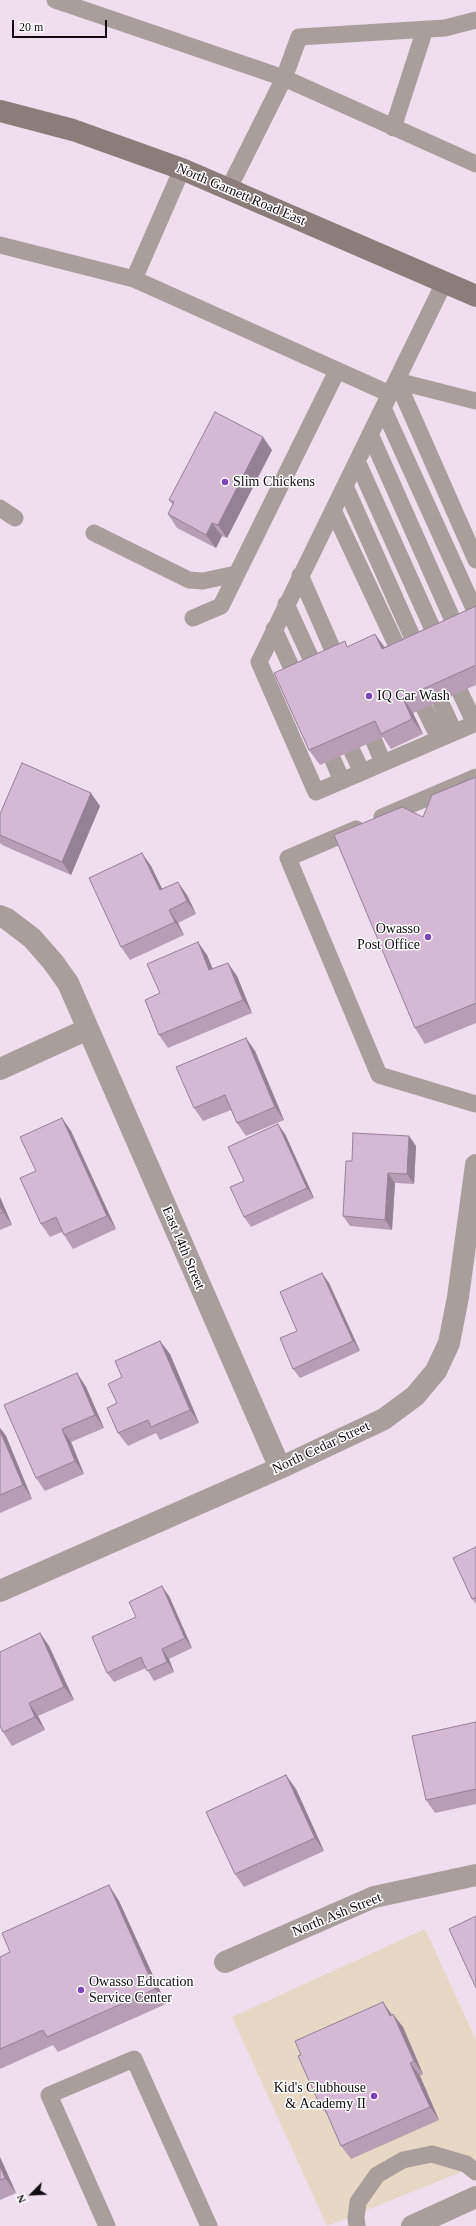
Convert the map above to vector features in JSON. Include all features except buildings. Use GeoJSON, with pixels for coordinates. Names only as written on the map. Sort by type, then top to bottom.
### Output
{"type":"FeatureCollection","features":[{"type":"Feature","properties":{"kind":"main road","name":"North Garnett Road East"},"geometry":{"type":"LineString","coordinates":[[0,111],[73,130],[182,169],[476,296]]}},
{"type":"Feature","properties":{"kind":"street","name":"East 14th Street"},"geometry":{"type":"LineString","coordinates":[[0,916],[7,919],[32,938],[53,962],[68,983],[280,1468]]}},
{"type":"Feature","properties":{"kind":"street"},"geometry":{"type":"LineString","coordinates":[[0,1069],[88,1028]]}},
{"type":"Feature","properties":{"kind":"street","name":"North Cedar Street"},"geometry":{"type":"LineString","coordinates":[[0,1591],[280,1468],[384,1419],[415,1396],[436,1371],[449,1343],[458,1296],[476,1165]]}},
{"type":"Feature","properties":{"kind":"street","name":"North Ash Street"},"geometry":{"type":"LineString","coordinates":[[225,1962],[374,1897],[476,1875]]}},
{"type":"Feature","properties":{"kind":"street"},"geometry":{"type":"LineString","coordinates":[[412,2226],[439,2221],[476,2197]]}},
{"type":"Feature","properties":{"kind":"lane"},"geometry":{"type":"LineString","coordinates":[[55,0],[284,78],[476,164]]}},
{"type":"Feature","properties":{"kind":"lane"},"geometry":{"type":"LineString","coordinates":[[228,188],[284,78],[300,37],[445,28],[476,20]]}},
{"type":"Feature","properties":{"kind":"lane"},"geometry":{"type":"LineString","coordinates":[[393,128],[425,29]]}},
{"type":"Feature","properties":{"kind":"lane"},"geometry":{"type":"LineString","coordinates":[[134,279],[182,169]]}},
{"type":"Feature","properties":{"kind":"lane"},"geometry":{"type":"LineString","coordinates":[[0,245],[134,279],[337,372],[390,394],[476,401]]}},
{"type":"Feature","properties":{"kind":"lane"},"geometry":{"type":"LineString","coordinates":[[444,283],[300,575],[259,662],[316,792],[475,723],[460,692]]}},
{"type":"Feature","properties":{"kind":"lane"},"geometry":{"type":"LineString","coordinates":[[193,618],[221,606],[337,372]]}},
{"type":"Feature","properties":{"kind":"lane"},"geometry":{"type":"LineString","coordinates":[[390,394],[476,560]]}},
{"type":"Feature","properties":{"kind":"lane"},"geometry":{"type":"LineString","coordinates":[[390,394],[476,613]]}},
{"type":"Feature","properties":{"kind":"lane"},"geometry":{"type":"LineString","coordinates":[[370,434],[459,634]]}},
{"type":"Feature","properties":{"kind":"lane"},"geometry":{"type":"LineString","coordinates":[[357,461],[439,642]]}},
{"type":"Feature","properties":{"kind":"lane"},"geometry":{"type":"LineString","coordinates":[[345,486],[419,652]]}},
{"type":"Feature","properties":{"kind":"lane"},"geometry":{"type":"LineString","coordinates":[[0,508],[14,518]]}},
{"type":"Feature","properties":{"kind":"lane"},"geometry":{"type":"LineString","coordinates":[[333,510],[403,659]]}},
{"type":"Feature","properties":{"kind":"lane"},"geometry":{"type":"LineString","coordinates":[[94,533],[189,580],[203,581],[236,574]]}},
{"type":"Feature","properties":{"kind":"lane"},"geometry":{"type":"LineString","coordinates":[[300,575],[339,664]]}},
{"type":"Feature","properties":{"kind":"lane"},"geometry":{"type":"LineString","coordinates":[[286,604],[318,674]]}},
{"type":"Feature","properties":{"kind":"lane"},"geometry":{"type":"LineString","coordinates":[[274,629],[298,682]]}},
{"type":"Feature","properties":{"kind":"lane"},"geometry":{"type":"LineString","coordinates":[[440,701],[447,735]]}},
{"type":"Feature","properties":{"kind":"lane"},"geometry":{"type":"LineString","coordinates":[[424,708],[447,735]]}},
{"type":"Feature","properties":{"kind":"lane"},"geometry":{"type":"LineString","coordinates":[[374,741],[383,763]]}},
{"type":"Feature","properties":{"kind":"lane"},"geometry":{"type":"LineString","coordinates":[[352,751],[362,772]]}},
{"type":"Feature","properties":{"kind":"lane"},"geometry":{"type":"LineString","coordinates":[[333,760],[342,781]]}},
{"type":"Feature","properties":{"kind":"lane"},"geometry":{"type":"LineString","coordinates":[[476,777],[288,858],[379,1075],[476,1104]]}},
{"type":"Feature","properties":{"kind":"lane"},"geometry":{"type":"LineString","coordinates":[[107,2226],[49,2095],[134,2059],[209,2226]]}},
{"type":"Feature","properties":{"kind":"lane"},"geometry":{"type":"LineString","coordinates":[[357,2226],[356,2218],[358,2202],[377,2175],[403,2160],[432,2154],[466,2164],[476,2172]]}},
{"type":"Feature","properties":{"kind":"shaded area"},"geometry":{"type":"Polygon","coordinates":[[[425,1929],[476,2040],[476,2166],[327,2226],[232,2017],[425,1929]]]}},
{"type":"Feature","properties":{"kind":"place","name":"Slim Chickens"},"geometry":{"type":"Point","coordinates":[225,482]}},
{"type":"Feature","properties":{"kind":"place","name":"IQ Car Wash"},"geometry":{"type":"Point","coordinates":[369,696]}},
{"type":"Feature","properties":{"kind":"place","name":"Owasso Post Office"},"geometry":{"type":"Point","coordinates":[428,937]}},
{"type":"Feature","properties":{"kind":"place","name":"Owasso Education Service Center"},"geometry":{"type":"Point","coordinates":[81,1990]}},
{"type":"Feature","properties":{"kind":"place","name":"Kid's Clubhouse & Academy II"},"geometry":{"type":"Point","coordinates":[374,2096]}}]}
